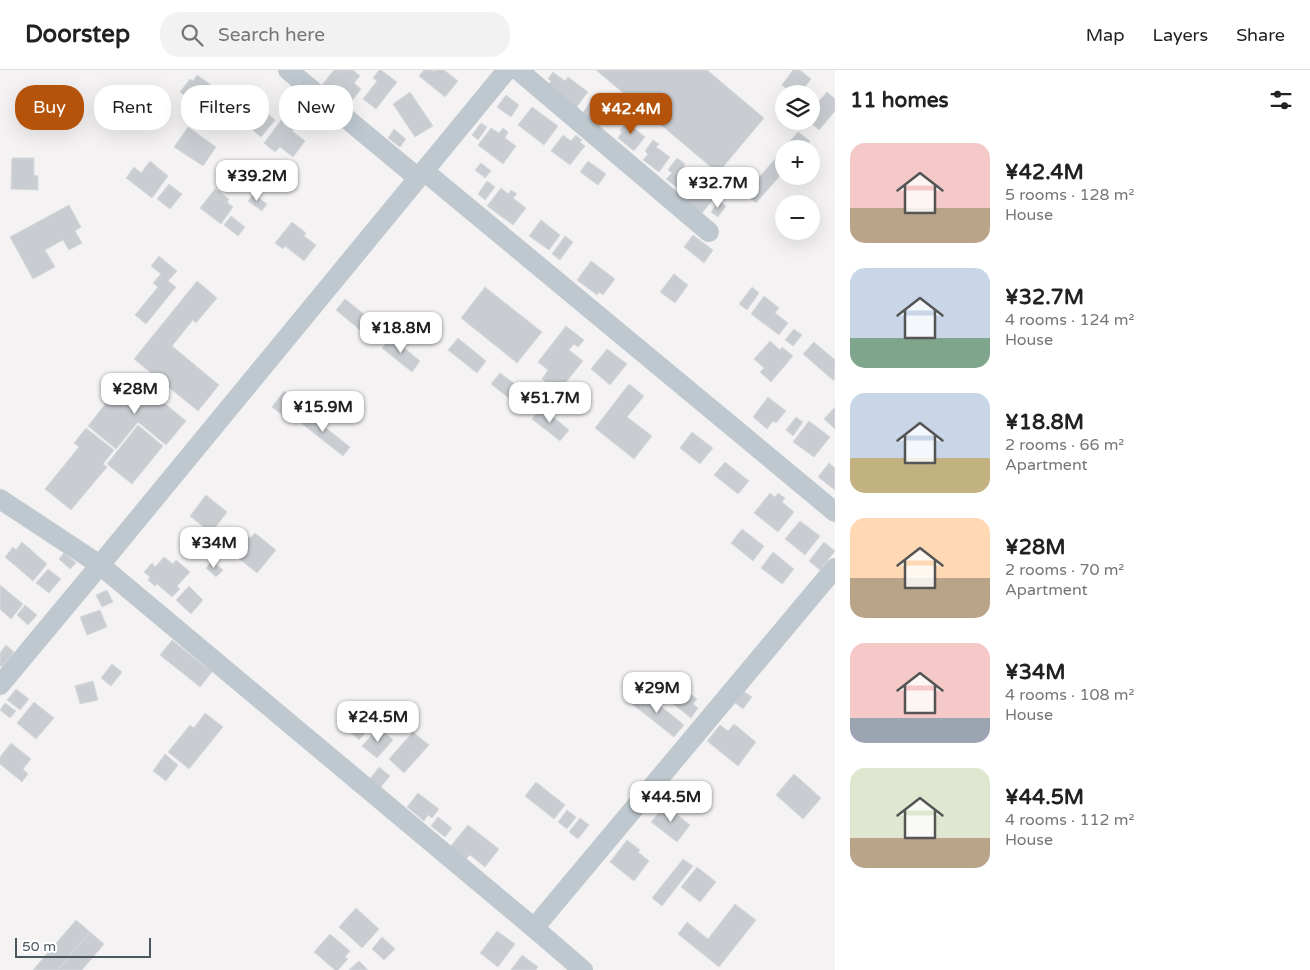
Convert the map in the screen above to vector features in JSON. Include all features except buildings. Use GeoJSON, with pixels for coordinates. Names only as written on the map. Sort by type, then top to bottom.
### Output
{"type":"FeatureCollection","features":[{"type":"Feature","properties":{"kind":"street"},"geometry":{"type":"LineString","coordinates":[[288,70],[421,175],[835,512]]}},
{"type":"Feature","properties":{"kind":"street"},"geometry":{"type":"LineString","coordinates":[[0,685],[507,70]]}},
{"type":"Feature","properties":{"kind":"street"},"geometry":{"type":"LineString","coordinates":[[518,70],[709,232]]}},
{"type":"Feature","properties":{"kind":"street"},"geometry":{"type":"LineString","coordinates":[[0,499],[100,565],[583,970]]}},
{"type":"Feature","properties":{"kind":"street"},"geometry":{"type":"LineString","coordinates":[[534,928],[835,568]]}}]}
